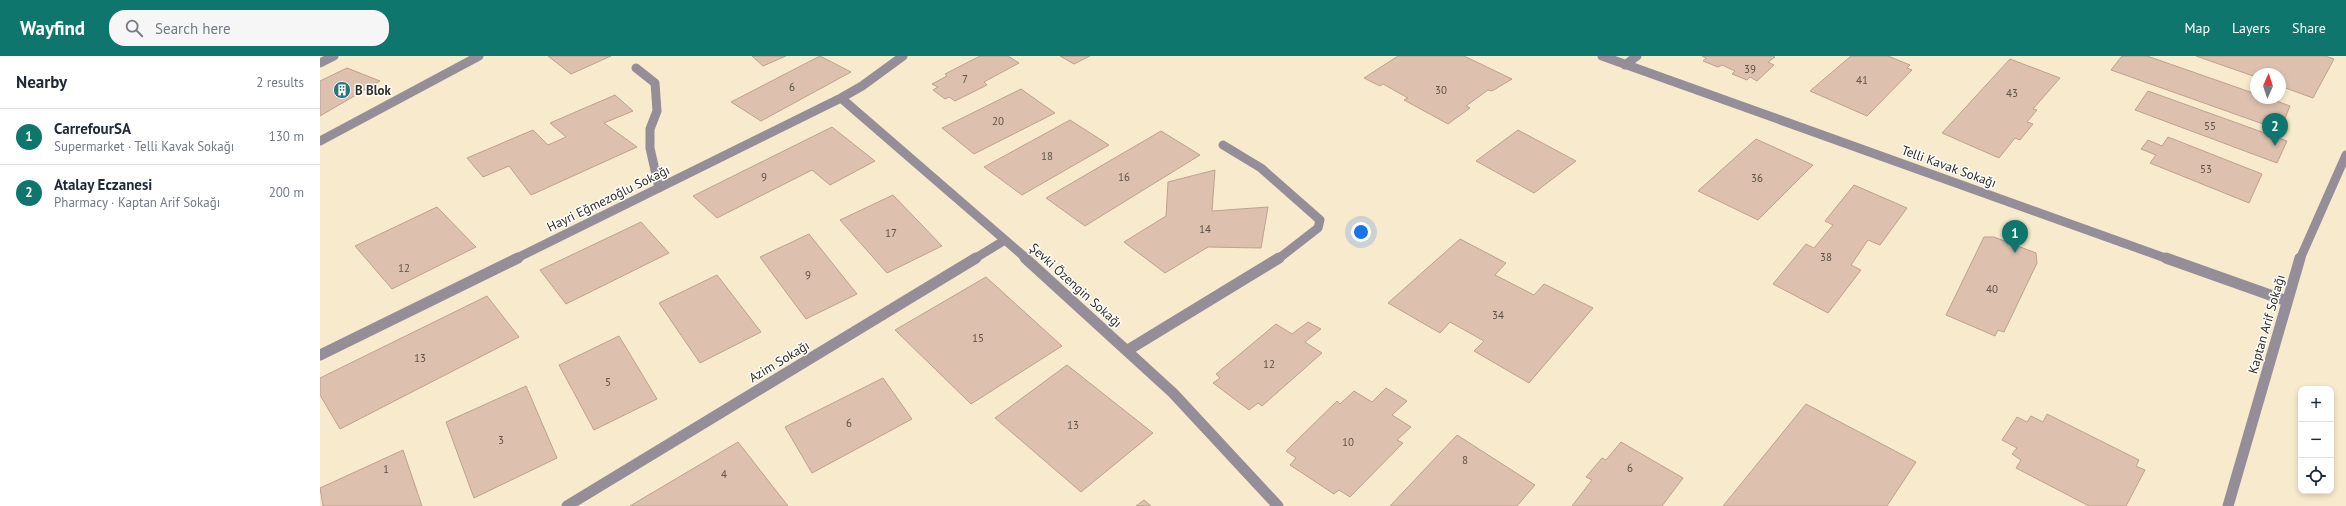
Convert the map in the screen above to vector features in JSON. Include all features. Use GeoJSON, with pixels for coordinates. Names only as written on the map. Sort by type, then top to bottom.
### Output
{"type":"FeatureCollection","features":[{"type":"Feature","properties":{"kind":"street"},"geometry":{"type":"LineString","coordinates":[[320,63],[334,56]]}},
{"type":"Feature","properties":{"kind":"street"},"geometry":{"type":"LineString","coordinates":[[320,141],[479,56]]}},
{"type":"Feature","properties":{"kind":"street","name":"Hayri Eğmezoğlu Sokağı"},"geometry":{"type":"LineString","coordinates":[[320,355],[841,98],[862,86],[902,56]]}},
{"type":"Feature","properties":{"kind":"street","name":"Telli Kavak Sokağı"},"geometry":{"type":"LineString","coordinates":[[1602,56],[2287,301]]}},
{"type":"Feature","properties":{"kind":"street"},"geometry":{"type":"LineString","coordinates":[[1625,65],[1637,56]]}},
{"type":"Feature","properties":{"kind":"street"},"geometry":{"type":"LineString","coordinates":[[636,68],[655,83],[657,111],[650,129],[650,148],[659,188]]}},
{"type":"Feature","properties":{"kind":"street","name":"Şevki Özengin Sokağı"},"geometry":{"type":"LineString","coordinates":[[841,98],[1005,240],[1128,350],[1174,394],[1278,506]]}},
{"type":"Feature","properties":{"kind":"street"},"geometry":{"type":"LineString","coordinates":[[1128,350],[1269,265],[1318,228],[1320,220],[1295,196],[1262,168],[1223,145]]}},
{"type":"Feature","properties":{"kind":"street","name":"Kaptan Arif Sokağı"},"geometry":{"type":"LineString","coordinates":[[2228,506],[2242,464],[2297,265],[2346,155]]}},
{"type":"Feature","properties":{"kind":"street","name":"Azim Sokağı"},"geometry":{"type":"LineString","coordinates":[[567,506],[1005,240]]}},
{"type":"Feature","properties":{"kind":"building"},"geometry":{"type":"Polygon","coordinates":[[[548,56],[611,56],[571,74],[548,56]]]}},
{"type":"Feature","properties":{"kind":"building"},"geometry":{"type":"Polygon","coordinates":[[[752,56],[786,56],[763,66],[752,56]]]}},
{"type":"Feature","properties":{"kind":"building"},"geometry":{"type":"Polygon","coordinates":[[[820,56],[851,72],[761,121],[731,102],[820,56]]]}},
{"type":"Feature","properties":{"kind":"building"},"geometry":{"type":"Polygon","coordinates":[[[980,56],[1008,56],[1019,63],[984,82],[987,85],[955,101],[949,97],[945,99],[933,90],[938,87],[932,84],[947,76],[945,74],[980,56]]]}},
{"type":"Feature","properties":{"kind":"building"},"geometry":{"type":"Polygon","coordinates":[[[1060,56],[1090,56],[1074,64],[1060,56]]]}},
{"type":"Feature","properties":{"kind":"building"},"geometry":{"type":"Polygon","coordinates":[[[1398,56],[1464,56],[1512,79],[1492,91],[1488,90],[1466,106],[1470,108],[1448,124],[1404,100],[1408,98],[1383,84],[1380,86],[1364,78],[1398,56]]]}},
{"type":"Feature","properties":{"kind":"building"},"geometry":{"type":"Polygon","coordinates":[[[1702,56],[1775,57],[1768,62],[1774,65],[1757,81],[1750,77],[1747,80],[1732,74],[1735,71],[1722,65],[1718,67],[1703,61],[1706,58],[1702,56]]]}},
{"type":"Feature","properties":{"kind":"building"},"geometry":{"type":"Polygon","coordinates":[[[1851,56],[1888,56],[1910,65],[1907,68],[1912,70],[1867,116],[1810,91],[1851,56]]]}},
{"type":"Feature","properties":{"kind":"building"},"geometry":{"type":"Polygon","coordinates":[[[2122,56],[2147,56],[2250,92],[2250,104],[2284,104],[2290,106],[2280,130],[2111,70],[2122,56]]]}},
{"type":"Feature","properties":{"kind":"building"},"geometry":{"type":"Polygon","coordinates":[[[2196,56],[2325,56],[2334,59],[2313,98],[2286,88],[2286,68],[2250,68],[2250,75],[2196,56]]]}},
{"type":"Feature","properties":{"kind":"building"},"geometry":{"type":"Polygon","coordinates":[[[2010,59],[2060,78],[2033,109],[2037,110],[2027,122],[2033,124],[2020,140],[2015,138],[1999,158],[1942,133],[2010,59]]]}},
{"type":"Feature","properties":{"kind":"building","name":"B Blok"},"geometry":{"type":"Polygon","coordinates":[[[347,68],[380,81],[320,116],[320,81],[347,68]]]}},
{"type":"Feature","properties":{"kind":"building"},"geometry":{"type":"Polygon","coordinates":[[[1021,89],[1055,113],[974,154],[942,128],[1021,89]]]}},
{"type":"Feature","properties":{"kind":"building"},"geometry":{"type":"Polygon","coordinates":[[[2148,91],[2287,141],[2277,163],[2135,110],[2148,91]]]}},
{"type":"Feature","properties":{"kind":"building"},"geometry":{"type":"Polygon","coordinates":[[[615,95],[633,111],[604,123],[637,147],[531,195],[509,166],[483,177],[467,158],[533,130],[548,145],[566,137],[550,123],[615,95]]]}},
{"type":"Feature","properties":{"kind":"building"},"geometry":{"type":"Polygon","coordinates":[[[1070,120],[1109,145],[1022,195],[984,167],[1070,120]]]}},
{"type":"Feature","properties":{"kind":"building"},"geometry":{"type":"Polygon","coordinates":[[[832,127],[875,161],[830,185],[812,170],[717,218],[693,196],[832,127]]]}},
{"type":"Feature","properties":{"kind":"building"},"geometry":{"type":"Polygon","coordinates":[[[1518,130],[1576,161],[1534,193],[1476,161],[1518,130]]]}},
{"type":"Feature","properties":{"kind":"building"},"geometry":{"type":"Polygon","coordinates":[[[1161,131],[1200,155],[1085,226],[1046,198],[1161,131]]]}},
{"type":"Feature","properties":{"kind":"building"},"geometry":{"type":"Polygon","coordinates":[[[2168,137],[2262,174],[2249,203],[2150,163],[2156,155],[2141,149],[2148,140],[2162,146],[2168,137]]]}},
{"type":"Feature","properties":{"kind":"building"},"geometry":{"type":"Polygon","coordinates":[[[1756,139],[1813,165],[1758,220],[1698,191],[1756,139]]]}},
{"type":"Feature","properties":{"kind":"building"},"geometry":{"type":"Polygon","coordinates":[[[1215,170],[1212,211],[1268,207],[1261,248],[1208,247],[1165,273],[1124,242],[1166,216],[1168,182],[1215,170]]]}},
{"type":"Feature","properties":{"kind":"building"},"geometry":{"type":"Polygon","coordinates":[[[1854,185],[1907,208],[1880,245],[1868,240],[1851,265],[1861,270],[1828,313],[1773,284],[1806,244],[1814,248],[1833,225],[1825,221],[1854,185]]]}},
{"type":"Feature","properties":{"kind":"building"},"geometry":{"type":"Polygon","coordinates":[[[893,195],[942,246],[887,273],[840,220],[893,195]]]}},
{"type":"Feature","properties":{"kind":"building"},"geometry":{"type":"Polygon","coordinates":[[[437,207],[476,247],[392,289],[355,246],[437,207]]]}},
{"type":"Feature","properties":{"kind":"building"},"geometry":{"type":"Polygon","coordinates":[[[641,222],[669,253],[566,304],[540,270],[641,222]]]}},
{"type":"Feature","properties":{"kind":"building"},"geometry":{"type":"Polygon","coordinates":[[[809,234],[857,294],[806,319],[760,257],[809,234]]]}},
{"type":"Feature","properties":{"kind":"building"},"geometry":{"type":"Polygon","coordinates":[[[1984,237],[1994,237],[2036,253],[2037,263],[2004,332],[1998,330],[1995,336],[1946,315],[1984,237]]]}},
{"type":"Feature","properties":{"kind":"building"},"geometry":{"type":"Polygon","coordinates":[[[1460,239],[1506,263],[1495,275],[1534,295],[1544,284],[1593,308],[1529,383],[1474,351],[1484,341],[1450,322],[1440,333],[1388,303],[1460,239]]]}},
{"type":"Feature","properties":{"kind":"building"},"geometry":{"type":"Polygon","coordinates":[[[717,275],[761,332],[700,363],[659,303],[717,275]]]}},
{"type":"Feature","properties":{"kind":"building"},"geometry":{"type":"Polygon","coordinates":[[[986,277],[1062,346],[971,404],[895,330],[986,277]]]}},
{"type":"Feature","properties":{"kind":"building"},"geometry":{"type":"Polygon","coordinates":[[[487,296],[519,337],[340,429],[320,395],[320,378],[487,296]]]}},
{"type":"Feature","properties":{"kind":"building"},"geometry":{"type":"Polygon","coordinates":[[[1308,322],[1321,329],[1305,342],[1322,353],[1262,406],[1258,403],[1249,410],[1213,383],[1220,378],[1216,374],[1276,324],[1292,334],[1308,322]]]}},
{"type":"Feature","properties":{"kind":"building"},"geometry":{"type":"Polygon","coordinates":[[[619,336],[657,399],[594,430],[559,365],[619,336]]]}},
{"type":"Feature","properties":{"kind":"building"},"geometry":{"type":"Polygon","coordinates":[[[1067,365],[1153,433],[1081,492],[995,418],[1067,365]]]}},
{"type":"Feature","properties":{"kind":"building"},"geometry":{"type":"Polygon","coordinates":[[[883,378],[912,419],[812,473],[785,427],[883,378]]]}},
{"type":"Feature","properties":{"kind":"building"},"geometry":{"type":"Polygon","coordinates":[[[526,386],[557,458],[474,498],[446,422],[526,386]]]}},
{"type":"Feature","properties":{"kind":"building"},"geometry":{"type":"Polygon","coordinates":[[[1386,388],[1407,401],[1392,415],[1411,427],[1397,440],[1403,443],[1350,497],[1339,490],[1334,494],[1290,465],[1296,458],[1286,451],[1337,401],[1340,404],[1354,391],[1372,402],[1386,388]]]}},
{"type":"Feature","properties":{"kind":"building"},"geometry":{"type":"Polygon","coordinates":[[[1806,404],[1916,462],[1887,506],[1723,506],[1806,404]]]}},
{"type":"Feature","properties":{"kind":"building"},"geometry":{"type":"Polygon","coordinates":[[[2047,414],[2139,460],[2136,466],[2145,470],[2126,506],[2089,506],[2016,468],[2021,460],[2012,454],[2017,448],[2002,440],[2017,417],[2027,422],[2031,416],[2043,422],[2047,414]]]}},
{"type":"Feature","properties":{"kind":"building"},"geometry":{"type":"Polygon","coordinates":[[[1457,435],[1535,485],[1517,506],[1390,506],[1457,435]]]}},
{"type":"Feature","properties":{"kind":"building"},"geometry":{"type":"Polygon","coordinates":[[[738,442],[788,506],[630,506],[738,442]]]}},
{"type":"Feature","properties":{"kind":"building"},"geometry":{"type":"Polygon","coordinates":[[[1621,442],[1683,478],[1662,506],[1572,506],[1592,480],[1586,477],[1602,458],[1606,460],[1621,442]]]}},
{"type":"Feature","properties":{"kind":"building"},"geometry":{"type":"Polygon","coordinates":[[[403,450],[422,506],[323,506],[320,488],[403,450]]]}},
{"type":"Feature","properties":{"kind":"building"},"geometry":{"type":"Polygon","coordinates":[[[1144,500],[1151,506],[1136,506],[1144,500]]]}},
{"type":"Feature","properties":{"kind":"place","name":"B Blok"},"geometry":{"type":"Point","coordinates":[342,90]}},
{"type":"Feature","properties":{"kind":"place","name":"Atalay Eczanesi"},"geometry":{"type":"Point","coordinates":[2275,146]}},
{"type":"Feature","properties":{"kind":"place","name":"CarrefourSA"},"geometry":{"type":"Point","coordinates":[2015,253]}}]}
